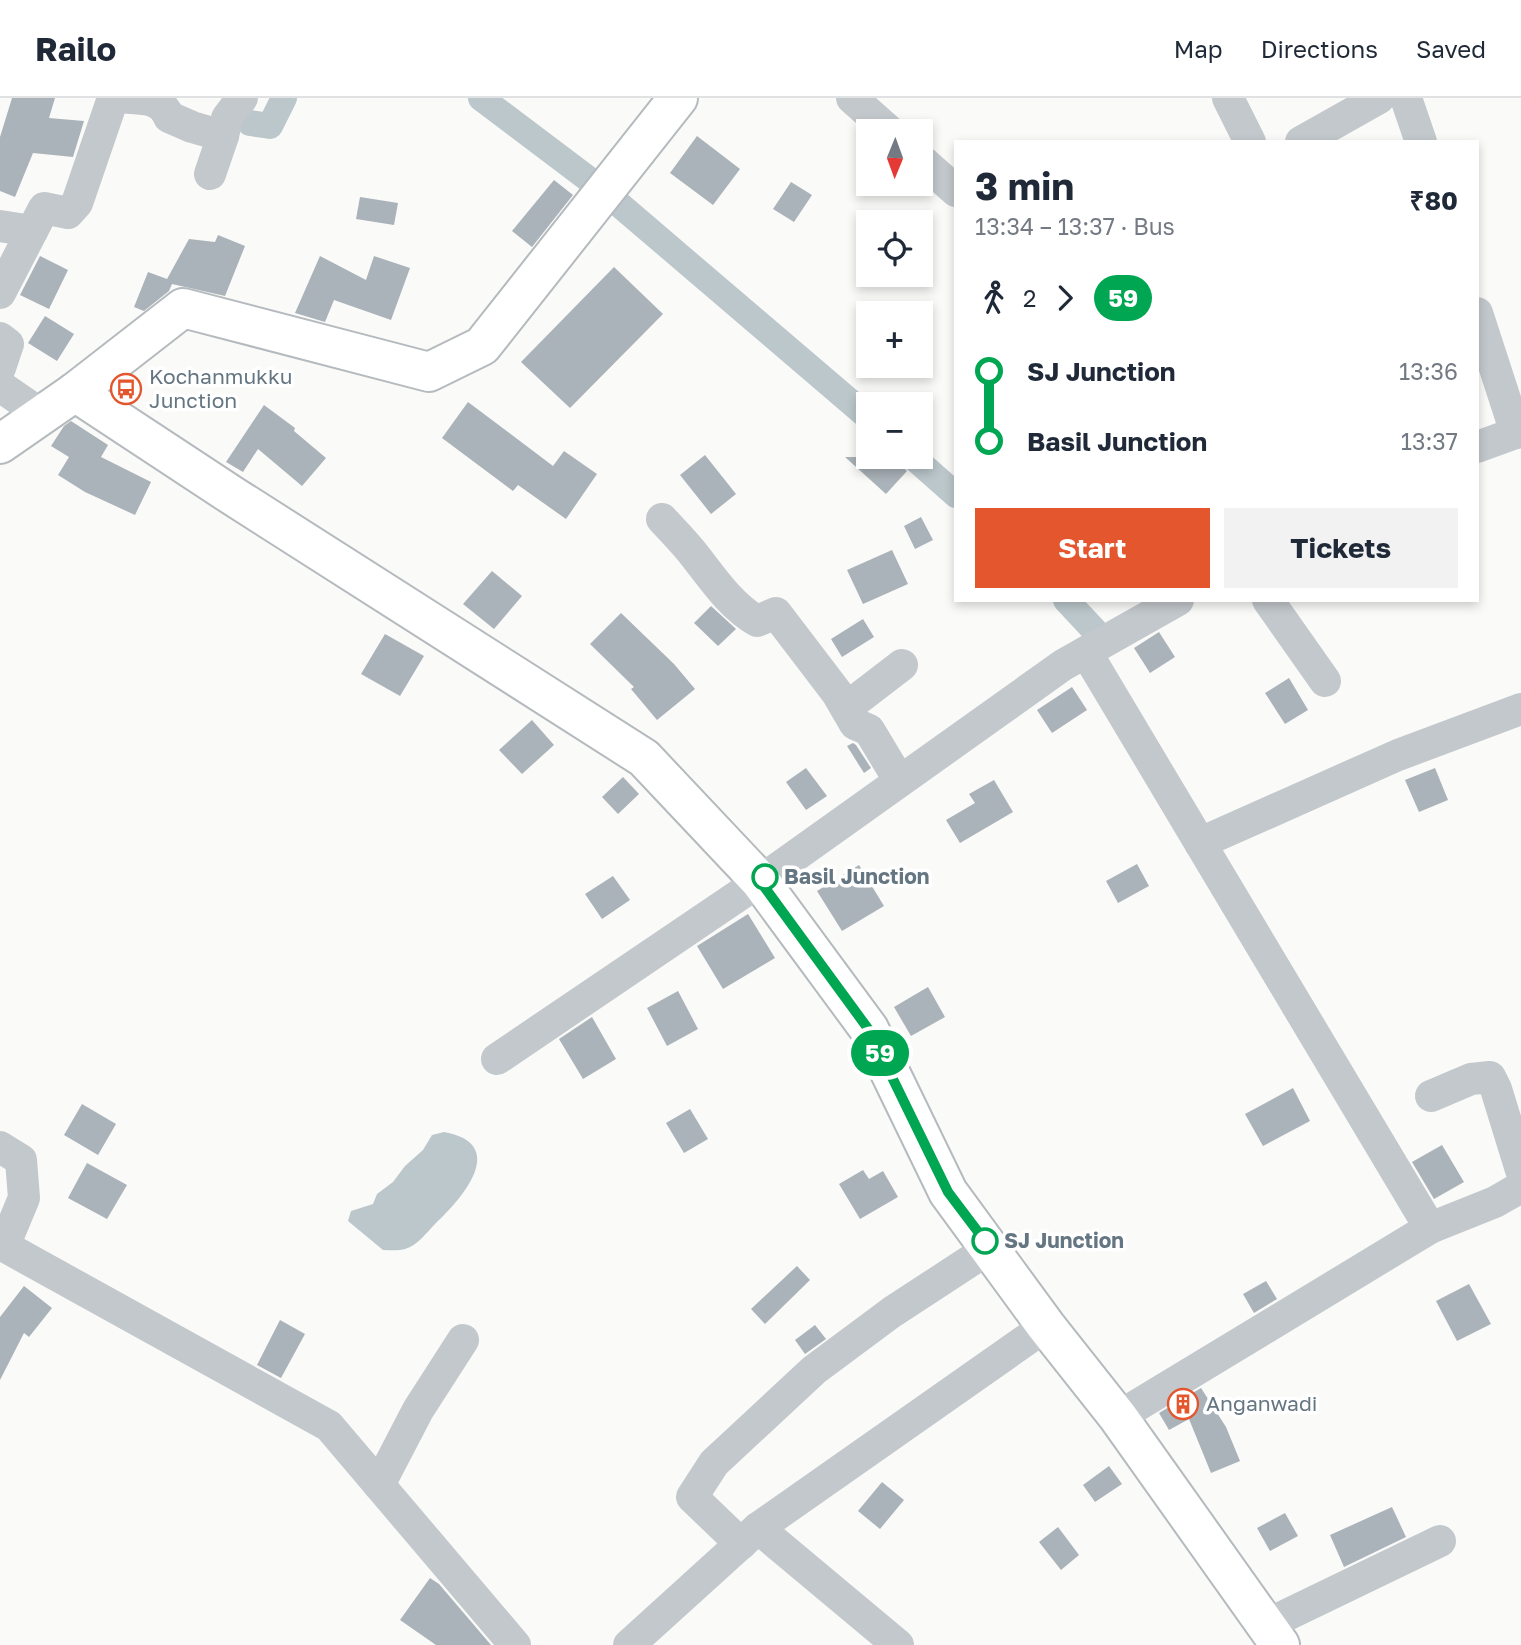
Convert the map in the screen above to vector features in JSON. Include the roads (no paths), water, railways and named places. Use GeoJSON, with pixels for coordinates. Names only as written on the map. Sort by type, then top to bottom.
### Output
{"type":"FeatureCollection","features":[{"type":"Feature","properties":{"kind":"main road"},"geometry":{"type":"LineString","coordinates":[[0,444],[75,391],[183,308],[429,372],[482,346],[678,98]]}},
{"type":"Feature","properties":{"kind":"main road"},"geometry":{"type":"LineString","coordinates":[[75,391],[233,496],[643,758],[760,881],[869,1030],[948,1192],[1046,1326],[1118,1417],[1273,1635]]}},
{"type":"Feature","properties":{"kind":"street"},"geometry":{"type":"LineString","coordinates":[[0,293],[44,208],[68,213],[77,203],[113,98]]}},
{"type":"Feature","properties":{"kind":"street"},"geometry":{"type":"LineString","coordinates":[[129,98],[157,102],[167,110],[169,117],[192,127],[232,115]]}},
{"type":"Feature","properties":{"kind":"street"},"geometry":{"type":"LineString","coordinates":[[852,98],[876,119]]}},
{"type":"Feature","properties":{"kind":"street"},"geometry":{"type":"LineString","coordinates":[[1228,98],[1249,140]]}},
{"type":"Feature","properties":{"kind":"street"},"geometry":{"type":"LineString","coordinates":[[1305,140],[1379,98]]}},
{"type":"Feature","properties":{"kind":"street"},"geometry":{"type":"LineString","coordinates":[[1406,98],[1420,140]]}},
{"type":"Feature","properties":{"kind":"street"},"geometry":{"type":"LineString","coordinates":[[210,173],[232,115]]}},
{"type":"Feature","properties":{"kind":"street"},"geometry":{"type":"LineString","coordinates":[[933,171],[954,189]]}},
{"type":"Feature","properties":{"kind":"street"},"geometry":{"type":"LineString","coordinates":[[0,226],[32,231]]}},
{"type":"Feature","properties":{"kind":"street"},"geometry":{"type":"LineString","coordinates":[[1479,319],[1519,432],[1479,446]]}},
{"type":"Feature","properties":{"kind":"street"},"geometry":{"type":"LineString","coordinates":[[0,338],[8,344],[0,368]]}},
{"type":"Feature","properties":{"kind":"street"},"geometry":{"type":"LineString","coordinates":[[0,386],[42,415]]}},
{"type":"Feature","properties":{"kind":"street"},"geometry":{"type":"LineString","coordinates":[[662,519],[746,614],[757,621],[776,613],[855,724],[869,730],[899,780]]}},
{"type":"Feature","properties":{"kind":"street"},"geometry":{"type":"LineString","coordinates":[[497,1059],[760,881],[899,780],[1086,652],[1174,602]]}},
{"type":"Feature","properties":{"kind":"street"},"geometry":{"type":"LineString","coordinates":[[1269,602],[1325,681]]}},
{"type":"Feature","properties":{"kind":"street"},"geometry":{"type":"LineString","coordinates":[[1086,652],[1430,1228]]}},
{"type":"Feature","properties":{"kind":"street"},"geometry":{"type":"LineString","coordinates":[[846,708],[902,665]]}},
{"type":"Feature","properties":{"kind":"street"},"geometry":{"type":"LineString","coordinates":[[1200,844],[1398,755],[1521,709]]}},
{"type":"Feature","properties":{"kind":"street"},"geometry":{"type":"LineString","coordinates":[[1432,1096],[1471,1079],[1490,1077],[1521,1170]]}},
{"type":"Feature","properties":{"kind":"street"},"geometry":{"type":"LineString","coordinates":[[0,1147],[21,1160],[24,1198],[4,1246],[329,1426],[515,1645]]}},
{"type":"Feature","properties":{"kind":"street"},"geometry":{"type":"LineString","coordinates":[[1118,1417],[1430,1228],[1495,1202],[1521,1187]]}},
{"type":"Feature","properties":{"kind":"street"},"geometry":{"type":"LineString","coordinates":[[898,1645],[750,1536],[692,1497],[714,1463],[814,1370],[892,1312],[990,1248]]}},
{"type":"Feature","properties":{"kind":"street"},"geometry":{"type":"LineString","coordinates":[[629,1645],[750,1536],[1046,1326]]}},
{"type":"Feature","properties":{"kind":"street"},"geometry":{"type":"LineString","coordinates":[[379,1485],[418,1410],[463,1340]]}},
{"type":"Feature","properties":{"kind":"street"},"geometry":{"type":"LineString","coordinates":[[1273,1635],[1440,1541]]}},
{"type":"Feature","properties":{"kind":"waterway"},"geometry":{"type":"LineString","coordinates":[[250,123],[270,126],[284,98]]}},
{"type":"Feature","properties":{"kind":"waterway"},"geometry":{"type":"LineString","coordinates":[[481,98],[587,178]]}},
{"type":"Feature","properties":{"kind":"waterway"},"geometry":{"type":"LineString","coordinates":[[614,200],[856,407]]}},
{"type":"Feature","properties":{"kind":"waterway"},"geometry":{"type":"LineString","coordinates":[[927,469],[954,493]]}},
{"type":"Feature","properties":{"kind":"waterway"},"geometry":{"type":"LineString","coordinates":[[1068,602],[1095,631]]}},
{"type":"Feature","properties":{"kind":"place","name":"Kochanmukku Junction"},"geometry":{"type":"Point","coordinates":[126,389]}},
{"type":"Feature","properties":{"kind":"place","name":"Basil Junction"},"geometry":{"type":"Point","coordinates":[765,877]}},
{"type":"Feature","properties":{"kind":"place","name":"SJ Junction"},"geometry":{"type":"Point","coordinates":[985,1241]}},
{"type":"Feature","properties":{"kind":"place","name":"Anganwadi"},"geometry":{"type":"Point","coordinates":[1183,1404]}}]}
